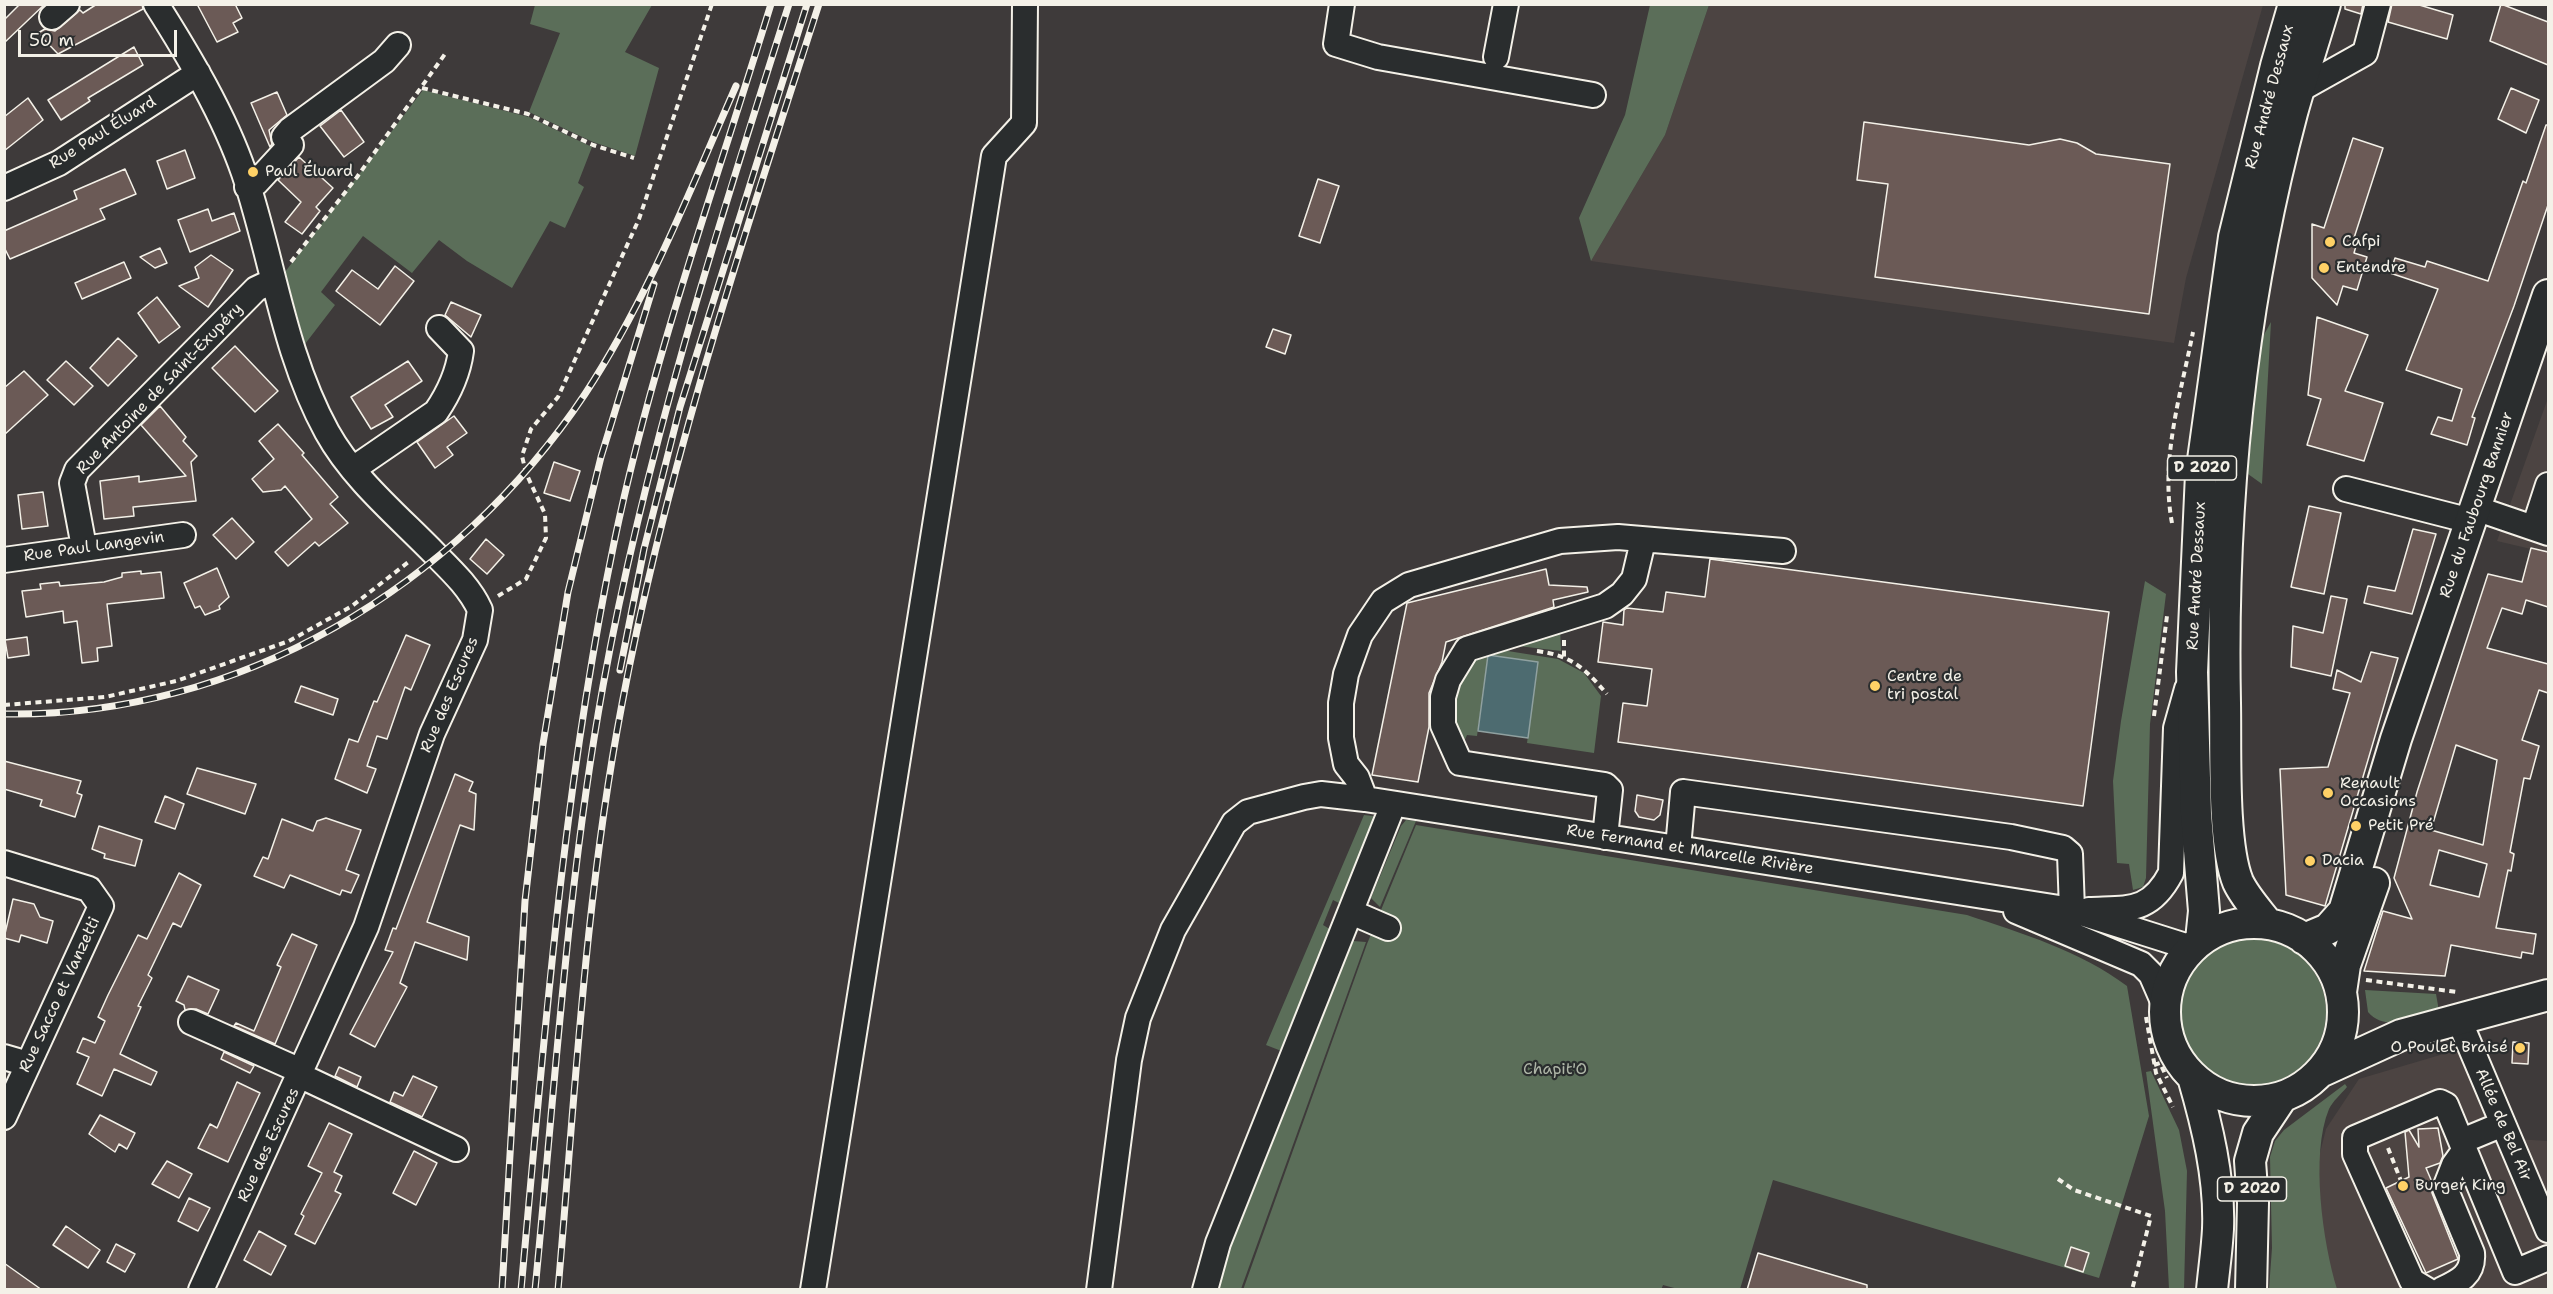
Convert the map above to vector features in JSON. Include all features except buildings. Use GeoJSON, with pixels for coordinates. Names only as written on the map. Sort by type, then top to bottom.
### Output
{"type":"FeatureCollection","features":[{"type":"Feature","properties":{"kind":"main road","name":"Rue André Dessaux"},"geometry":{"type":"LineString","coordinates":[[2196,944],[2204,911],[2196,814],[2192,672],[2201,474],[2234,237],[2276,66],[2295,4]]}},
{"type":"Feature","properties":{"kind":"main road","name":"Rue André Dessaux"},"geometry":{"type":"LineString","coordinates":[[2268,924],[2243,890],[2235,871],[2229,828],[2223,633],[2229,511],[2244,349],[2266,229],[2299,90],[2325,4]]}},
{"type":"Feature","properties":{"kind":"main road","name":"Rue du Faubourg Bannier"},"geometry":{"type":"LineString","coordinates":[[2304,939],[2328,929],[2344,911],[2405,715],[2548,296]]}},
{"type":"Feature","properties":{"kind":"main road","name":"Rue du Faubourg Bannier"},"geometry":{"type":"LineString","coordinates":[[2348,995],[2345,965],[2391,826],[2405,715]]}},
{"type":"Feature","properties":{"kind":"main road"},"geometry":{"type":"LineString","coordinates":[[2196,944],[2233,926],[2268,924],[2304,939],[2320,953],[2348,995],[2379,1031],[2401,1035]]}},
{"type":"Feature","properties":{"kind":"main road","name":"D 2020"},"geometry":{"type":"LineString","coordinates":[[2196,944],[2173,975],[2165,1006],[2167,1032],[2176,1056],[2193,1077],[2225,1097],[2263,1101],[2282,1097],[2296,1091],[2320,1072],[2339,1039],[2348,995]]}},
{"type":"Feature","properties":{"kind":"main road"},"geometry":{"type":"LineString","coordinates":[[2320,1072],[2462,1006],[2548,995]]}},
{"type":"Feature","properties":{"kind":"main road","name":"D 2020"},"geometry":{"type":"LineString","coordinates":[[2193,1077],[2206,1122],[2214,1170],[2218,1228],[2212,1290]]}},
{"type":"Feature","properties":{"kind":"main road","name":"D 2020"},"geometry":{"type":"LineString","coordinates":[[2251,1290],[2253,1203],[2250,1161],[2258,1133],[2282,1097]]}},
{"type":"Feature","properties":{"kind":"street"},"geometry":{"type":"LineString","coordinates":[[156,4],[198,73],[243,173],[273,281],[316,410],[328,434],[353,469],[466,585],[477,603]]}},
{"type":"Feature","properties":{"kind":"street"},"geometry":{"type":"LineString","coordinates":[[813,1290],[994,156],[1024,123],[1025,4]]}},
{"type":"Feature","properties":{"kind":"street"},"geometry":{"type":"LineString","coordinates":[[1342,4],[1336,44],[1378,57],[1593,95]]}},
{"type":"Feature","properties":{"kind":"street"},"geometry":{"type":"LineString","coordinates":[[1497,57],[1506,4]]}},
{"type":"Feature","properties":{"kind":"street"},"geometry":{"type":"LineString","coordinates":[[2299,90],[2365,53],[2378,4]]}},
{"type":"Feature","properties":{"kind":"street"},"geometry":{"type":"LineString","coordinates":[[247,187],[256,183],[291,145],[284,137],[290,130],[384,61],[398,45]]}},
{"type":"Feature","properties":{"kind":"street","name":"Rue Paul Éluard"},"geometry":{"type":"LineString","coordinates":[[4,188],[59,163],[198,73]]}},
{"type":"Feature","properties":{"kind":"street","name":"Rue Antoine de Saint-Exupéry"},"geometry":{"type":"LineString","coordinates":[[84,547],[72,483],[78,470],[256,289],[273,281]]}},
{"type":"Feature","properties":{"kind":"street"},"geometry":{"type":"LineString","coordinates":[[353,469],[436,412],[443,401],[458,370],[461,351],[439,328]]}},
{"type":"Feature","properties":{"kind":"street"},"geometry":{"type":"LineString","coordinates":[[2346,489],[2541,530],[2548,485]]}},
{"type":"Feature","properties":{"kind":"street","name":"Rue Paul Langevin"},"geometry":{"type":"LineString","coordinates":[[4,560],[84,547],[183,535]]}},
{"type":"Feature","properties":{"kind":"street"},"geometry":{"type":"LineString","coordinates":[[1365,799],[1357,778],[1346,764],[1341,738],[1341,704],[1346,674],[1360,635],[1383,601],[1409,585],[1560,541],[1618,537],[1643,541],[1783,551]]}},
{"type":"Feature","properties":{"kind":"street"},"geometry":{"type":"LineString","coordinates":[[1605,837],[1611,798],[1610,790],[1605,785],[1460,763],[1443,725],[1443,697],[1454,667],[1473,645],[1560,622],[1605,606],[1630,586],[1626,574],[1643,541]]}},
{"type":"Feature","properties":{"kind":"street","name":"Rue des Escures"},"geometry":{"type":"LineString","coordinates":[[201,1290],[302,1074],[366,927],[432,734],[475,640],[480,618],[477,603]]}},
{"type":"Feature","properties":{"kind":"street"},"geometry":{"type":"LineString","coordinates":[[1678,848],[1683,792],[2012,837],[2063,848],[2070,854],[2072,910],[2129,909],[2143,905],[2164,887],[2171,873],[2176,728],[2192,672]]}},
{"type":"Feature","properties":{"kind":"street","name":"Rue Fernand et Marcelle Rivière"},"geometry":{"type":"LineString","coordinates":[[1099,1290],[1131,1050],[1138,1018],[1173,930],[1234,823],[1248,812],[1321,794],[1365,799],[2072,910],[2196,944]]}},
{"type":"Feature","properties":{"kind":"street"},"geometry":{"type":"LineString","coordinates":[[1205,1290],[1218,1243],[1393,805]]}},
{"type":"Feature","properties":{"kind":"street","name":"Rue Sacco et Vanzetti"},"geometry":{"type":"LineString","coordinates":[[4,863],[89,889],[101,906],[4,1117]]}},
{"type":"Feature","properties":{"kind":"street","name":"Rue Fernand et Marcelle Rivière"},"geometry":{"type":"LineString","coordinates":[[1987,898],[2141,964],[2151,974],[2165,1006]]}},
{"type":"Feature","properties":{"kind":"street"},"geometry":{"type":"LineString","coordinates":[[1352,912],[1388,928]]}},
{"type":"Feature","properties":{"kind":"street","name":"Allée de Bel Air"},"geometry":{"type":"LineString","coordinates":[[2462,1006],[2503,1124],[2548,1230]]}},
{"type":"Feature","properties":{"kind":"street"},"geometry":{"type":"LineString","coordinates":[[191,1022],[456,1149]]}},
{"type":"Feature","properties":{"kind":"street"},"geometry":{"type":"LineString","coordinates":[[4,1057],[28,1064]]}},
{"type":"Feature","properties":{"kind":"street"},"geometry":{"type":"LineString","coordinates":[[2427,1290],[2412,1281],[2355,1154],[2355,1138],[2440,1102],[2446,1105],[2515,1272],[2548,1258]]}},
{"type":"Feature","properties":{"kind":"street"},"geometry":{"type":"LineString","coordinates":[[2441,1290],[2464,1277],[2473,1262],[2472,1253],[2445,1188],[2463,1146],[2503,1124]]}},
{"type":"Feature","properties":{"kind":"path"},"geometry":{"type":"LineString","coordinates":[[477,603],[493,598],[525,579],[546,538],[545,514],[526,473],[522,456],[531,429],[558,397],[639,219],[712,4]]}},
{"type":"Feature","properties":{"kind":"path"},"geometry":{"type":"LineString","coordinates":[[290,263],[445,54]]}},
{"type":"Feature","properties":{"kind":"path"},"geometry":{"type":"LineString","coordinates":[[422,88],[528,114],[593,145],[634,158]]}},
{"type":"Feature","properties":{"kind":"path"},"geometry":{"type":"LineString","coordinates":[[4,705],[105,697],[176,681],[289,641],[352,606],[419,553]]}},
{"type":"Feature","properties":{"kind":"path"},"geometry":{"type":"LineString","coordinates":[[1535,651],[1558,654],[1583,667],[1607,694]]}},
{"type":"Feature","properties":{"kind":"path"},"geometry":{"type":"LineString","coordinates":[[2348,995],[2462,1006]]}},
{"type":"Feature","properties":{"kind":"path"},"geometry":{"type":"LineString","coordinates":[[2154,1065],[2177,1116]]}},
{"type":"Feature","properties":{"kind":"path"},"geometry":{"type":"LineString","coordinates":[[2385,1142],[2401,1181]]}},
{"type":"Feature","properties":{"kind":"path"},"geometry":{"type":"LineString","coordinates":[[2058,1179],[2074,1190],[2151,1216],[2132,1290]]}},
{"type":"Feature","properties":{"kind":"shaded area"},"geometry":{"type":"Polygon","coordinates":[[[1709,5],[2263,5],[2186,278],[2174,343],[1591,261],[1665,135],[1709,5]]]}},
{"type":"Feature","properties":{"kind":"shaded area"},"geometry":{"type":"Polygon","coordinates":[[[2548,398],[2548,553],[2497,541],[2548,398]]]}},
{"type":"Feature","properties":{"kind":"shaded area"},"geometry":{"type":"Polygon","coordinates":[[[2457,1050],[2500,1138],[2548,1141],[2548,1289],[2334,1289],[2318,1206],[2319,1157],[2326,1129],[2359,1079],[2457,1050]]]}},
{"type":"Feature","properties":{"kind":"green space"},"geometry":{"type":"Polygon","coordinates":[[[535,5],[652,5],[625,52],[659,68],[635,156],[593,142],[529,112],[560,33],[530,24],[535,5]]]}},
{"type":"Feature","properties":{"kind":"green space"},"geometry":{"type":"Polygon","coordinates":[[[1650,5],[1709,5],[1665,135],[1591,261],[1579,218],[1625,115],[1650,5]]]}},
{"type":"Feature","properties":{"kind":"green space"},"geometry":{"type":"Polygon","coordinates":[[[423,90],[529,117],[592,147],[578,183],[584,187],[565,228],[550,221],[512,288],[467,261],[439,240],[412,273],[363,236],[321,292],[335,305],[305,344],[285,272],[423,90]]]}},
{"type":"Feature","properties":{"kind":"green space"},"geometry":{"type":"Polygon","coordinates":[[[2271,322],[2262,484],[2248,474],[2260,342],[2271,322]]]}},
{"type":"Feature","properties":{"kind":"green space"},"geometry":{"type":"Polygon","coordinates":[[[2145,581],[2166,594],[2150,724],[2146,878],[2143,887],[2133,890],[2129,864],[2117,863],[2113,781],[2145,581]]]}},
{"type":"Feature","properties":{"kind":"green space"},"geometry":{"type":"Polygon","coordinates":[[[1560,627],[1561,651],[1501,644],[1560,627]]]}},
{"type":"Feature","properties":{"kind":"green space"},"geometry":{"type":"Polygon","coordinates":[[[1489,648],[1558,659],[1584,673],[1601,696],[1594,753],[1527,743],[1538,663],[1488,655],[1477,736],[1467,735],[1463,744],[1453,723],[1454,688],[1465,667],[1489,648]]]}},
{"type":"Feature","properties":{"kind":"green space"},"geometry":{"type":"Polygon","coordinates":[[[1364,815],[1373,816],[1371,832],[1343,905],[1333,900],[1323,925],[1333,931],[1284,1052],[1266,1045],[1364,815]]]}},
{"type":"Feature","properties":{"kind":"green space"},"geometry":{"type":"Polygon","coordinates":[[[1406,820],[1416,821],[1380,907],[1371,898],[1401,826],[1406,820]]]}},
{"type":"Feature","properties":{"kind":"green space","name":"Chapit'O"},"geometry":{"type":"Polygon","coordinates":[[[1416,825],[1967,915],[2050,944],[2109,974],[2127,986],[2149,1116],[2099,1278],[1773,1180],[1740,1289],[1678,1289],[1663,1285],[1661,1290],[1243,1290],[1367,944],[1416,825]]]}},
{"type":"Feature","properties":{"kind":"green space"},"geometry":{"type":"Polygon","coordinates":[[[2253,939],[2281,944],[2305,960],[2321,984],[2326,1012],[2321,1040],[2305,1064],[2281,1080],[2253,1085],[2225,1080],[2201,1064],[2185,1040],[2180,1012],[2185,984],[2201,960],[2225,944],[2253,939]]]}},
{"type":"Feature","properties":{"kind":"green space"},"geometry":{"type":"Polygon","coordinates":[[[1353,941],[1366,942],[1241,1289],[1216,1290],[1228,1250],[1353,941]]]}},
{"type":"Feature","properties":{"kind":"green space"},"geometry":{"type":"Polygon","coordinates":[[[2365,990],[2436,994],[2439,1011],[2402,1022],[2384,1022],[2368,1012],[2365,990]]]}},
{"type":"Feature","properties":{"kind":"green space"},"geometry":{"type":"Polygon","coordinates":[[[2151,1071],[2179,1130],[2187,1171],[2184,1289],[2169,1289],[2165,1211],[2146,1072],[2151,1071]]]}},
{"type":"Feature","properties":{"kind":"green space"},"geometry":{"type":"Polygon","coordinates":[[[2345,1084],[2347,1087],[2329,1109],[2323,1128],[2319,1174],[2323,1224],[2337,1289],[2269,1289],[2272,1248],[2270,1157],[2275,1141],[2284,1130],[2345,1084]]]}},
{"type":"Feature","properties":{"kind":"water"},"geometry":{"type":"Polygon","coordinates":[[[1488,655],[1538,662],[1528,738],[1478,731],[1488,655]]]}},
{"type":"Feature","properties":{"kind":"railway"},"geometry":{"type":"LineString","coordinates":[[521,1290],[557,915],[581,728],[596,635],[629,475],[647,407],[686,272],[771,4]]}},
{"type":"Feature","properties":{"kind":"railway"},"geometry":{"type":"LineString","coordinates":[[535,1290],[563,987],[580,836],[603,686],[620,599],[661,428],[685,342],[735,173],[789,4]]}},
{"type":"Feature","properties":{"kind":"railway"},"geometry":{"type":"LineString","coordinates":[[620,670],[644,549],[680,407],[807,4]]}},
{"type":"Feature","properties":{"kind":"railway"},"geometry":{"type":"LineString","coordinates":[[558,1290],[590,923],[609,777],[640,615],[661,526],[709,351],[819,4]]}},
{"type":"Feature","properties":{"kind":"railway"},"geometry":{"type":"LineString","coordinates":[[4,714],[91,709],[176,693],[257,665],[335,628],[407,581],[473,526],[533,463],[585,394],[608,357],[667,243],[736,86]]}},
{"type":"Feature","properties":{"kind":"railway"},"geometry":{"type":"LineString","coordinates":[[502,1290],[525,901],[543,744],[568,592],[601,457],[654,284]]}},
{"type":"Feature","properties":{"kind":"place","name":"Paul Éluard"},"geometry":{"type":"Point","coordinates":[253,172]}},
{"type":"Feature","properties":{"kind":"place","name":"Cafpi"},"geometry":{"type":"Point","coordinates":[2330,242]}},
{"type":"Feature","properties":{"kind":"place","name":"Entendre"},"geometry":{"type":"Point","coordinates":[2324,268]}},
{"type":"Feature","properties":{"kind":"place","name":"Centre de tri postal"},"geometry":{"type":"Point","coordinates":[1875,686]}},
{"type":"Feature","properties":{"kind":"place","name":"Renault Occasions"},"geometry":{"type":"Point","coordinates":[2328,793]}},
{"type":"Feature","properties":{"kind":"place","name":"Petit Pré"},"geometry":{"type":"Point","coordinates":[2356,826]}},
{"type":"Feature","properties":{"kind":"place","name":"Dacia"},"geometry":{"type":"Point","coordinates":[2310,861]}},
{"type":"Feature","properties":{"kind":"place","name":"O Poulet Braisé"},"geometry":{"type":"Point","coordinates":[2520,1048]}},
{"type":"Feature","properties":{"kind":"place","name":"Burger King"},"geometry":{"type":"Point","coordinates":[2403,1186]}}]}
